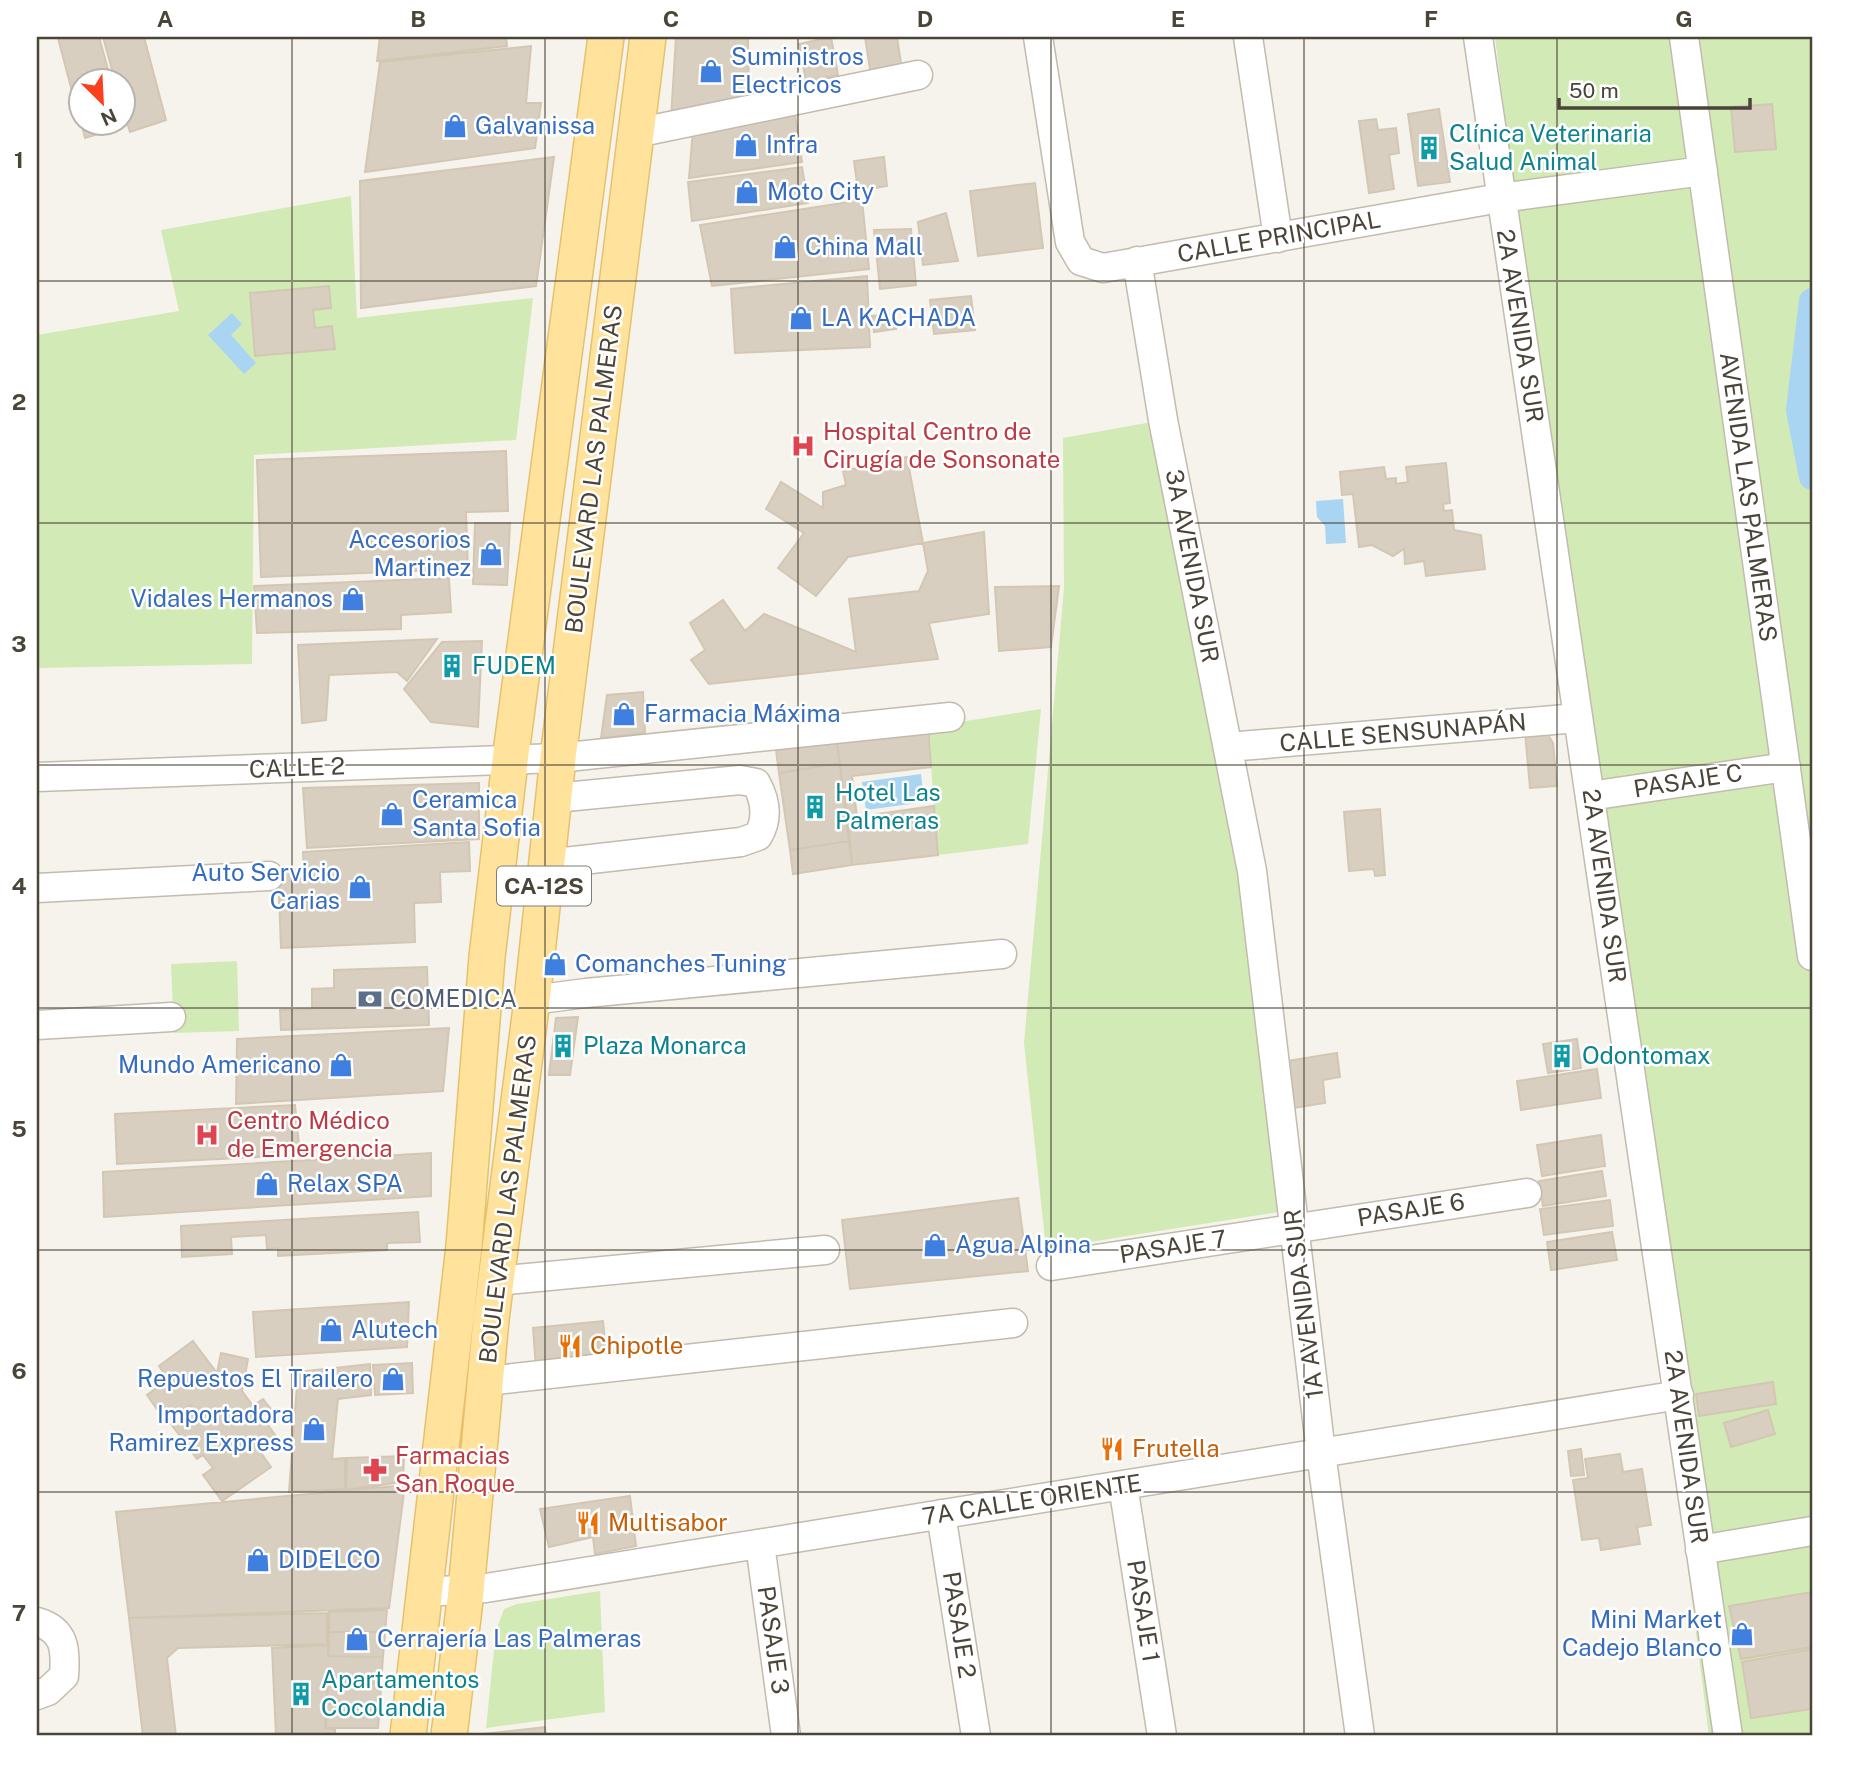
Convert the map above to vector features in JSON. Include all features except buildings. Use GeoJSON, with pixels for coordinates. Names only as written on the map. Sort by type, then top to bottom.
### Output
{"type":"FeatureCollection","features":[{"type":"Feature","properties":{"kind":"main road","name":"BOULEVARD LAS PALMERAS"},"geometry":{"type":"LineString","coordinates":[[408,1736],[464,1246],[486,957],[605,37]]}},
{"type":"Feature","properties":{"kind":"main road","name":"BOULEVARD LAS PALMERAS"},"geometry":{"type":"LineString","coordinates":[[449,1736],[496,1281],[648,37]]}},
{"type":"Feature","properties":{"kind":"street","name":"CALLE PRINCIPAL"},"geometry":{"type":"LineString","coordinates":[[1038,37],[1070,242],[1080,261],[1103,268],[1500,198],[1703,171]]}},
{"type":"Feature","properties":{"kind":"street"},"geometry":{"type":"LineString","coordinates":[[1248,37],[1278,238]]}},
{"type":"Feature","properties":{"kind":"street","name":"2A AVENIDA SUR"},"geometry":{"type":"LineString","coordinates":[[1478,37],[1728,1736]]}},
{"type":"Feature","properties":{"kind":"street","name":"AVENIDA LAS PALMERAS"},"geometry":{"type":"LineString","coordinates":[[1684,37],[1812,951]]}},
{"type":"Feature","properties":{"kind":"street"},"geometry":{"type":"LineString","coordinates":[[636,134],[918,75]]}},
{"type":"Feature","properties":{"kind":"street","name":"3A AVENIDA SUR"},"geometry":{"type":"LineString","coordinates":[[1137,261],[1163,420],[1252,871]]}},
{"type":"Feature","properties":{"kind":"street","name":"CALLE 2"},"geometry":{"type":"LineString","coordinates":[[37,777],[558,758],[950,717]]}},
{"type":"Feature","properties":{"kind":"street","name":"CALLE SENSUNAPÁN"},"geometry":{"type":"LineString","coordinates":[[1228,747],[1578,718]]}},
{"type":"Feature","properties":{"kind":"street","name":"PASAJE C"},"geometry":{"type":"LineString","coordinates":[[1591,796],[1786,766]]}},
{"type":"Feature","properties":{"kind":"street"},"geometry":{"type":"LineString","coordinates":[[547,864],[741,842],[758,836],[765,823],[760,789],[756,783],[740,780],[555,798]]}},
{"type":"Feature","properties":{"kind":"street","name":"1A AVENIDA SUR"},"geometry":{"type":"LineString","coordinates":[[1252,871],[1321,1453],[1360,1736]]}},
{"type":"Feature","properties":{"kind":"street"},"geometry":{"type":"LineString","coordinates":[[37,888],[269,876]]}},
{"type":"Feature","properties":{"kind":"street"},"geometry":{"type":"LineString","coordinates":[[532,1000],[1002,954]]}},
{"type":"Feature","properties":{"kind":"street"},"geometry":{"type":"LineString","coordinates":[[37,1024],[171,1017]]}},
{"type":"Feature","properties":{"kind":"street","name":"PASAJE 6"},"geometry":{"type":"LineString","coordinates":[[1295,1228],[1527,1193]]}},
{"type":"Feature","properties":{"kind":"street","name":"PASAJE 7"},"geometry":{"type":"LineString","coordinates":[[1051,1266],[1295,1228]]}},
{"type":"Feature","properties":{"kind":"street"},"geometry":{"type":"LineString","coordinates":[[496,1281],[825,1250]]}},
{"type":"Feature","properties":{"kind":"street"},"geometry":{"type":"LineString","coordinates":[[487,1381],[1013,1323]]}},
{"type":"Feature","properties":{"kind":"street","name":"7A CALLE ORIENTE"},"geometry":{"type":"LineString","coordinates":[[426,1592],[466,1591],[1679,1395]]}},
{"type":"Feature","properties":{"kind":"street","name":"PASAJE 1"},"geometry":{"type":"LineString","coordinates":[[1123,1485],[1162,1736]]}},
{"type":"Feature","properties":{"kind":"street","name":"PASAJE 2"},"geometry":{"type":"LineString","coordinates":[[941,1514],[976,1736]]}},
{"type":"Feature","properties":{"kind":"street"},"geometry":{"type":"LineString","coordinates":[[1700,1550],[1812,1531]]}},
{"type":"Feature","properties":{"kind":"street","name":"PASAJE 3"},"geometry":{"type":"LineString","coordinates":[[760,1544],[786,1736]]}},
{"type":"Feature","properties":{"kind":"street"},"geometry":{"type":"LineString","coordinates":[[37,1622],[51,1626],[61,1638],[66,1656],[64,1676],[48,1691],[37,1695]]}},
{"type":"Feature","properties":{"kind":"green space"},"geometry":{"type":"Polygon","coordinates":[[[1495,37],[1812,37],[1812,1736],[1709,1736],[1495,37]]]}},
{"type":"Feature","properties":{"kind":"green space"},"geometry":{"type":"Polygon","coordinates":[[[351,196],[357,318],[533,298],[516,440],[254,455],[252,664],[37,668],[37,335],[179,311],[161,230],[351,196]]]}},
{"type":"Feature","properties":{"kind":"green space"},"geometry":{"type":"Polygon","coordinates":[[[1163,420],[1252,871],[1279,1212],[1046,1249],[1024,1043],[1064,588],[1063,438],[1163,420]]]}},
{"type":"Feature","properties":{"kind":"green space"},"geometry":{"type":"Polygon","coordinates":[[[1041,709],[1028,844],[938,855],[928,727],[1041,709]]]}},
{"type":"Feature","properties":{"kind":"green space"},"geometry":{"type":"Polygon","coordinates":[[[237,961],[239,1031],[174,1033],[171,964],[237,961]]]}},
{"type":"Feature","properties":{"kind":"green space"},"geometry":{"type":"Polygon","coordinates":[[[600,1591],[605,1712],[486,1728],[496,1631],[504,1609],[517,1604],[600,1591]]]}},
{"type":"Feature","properties":{"kind":"water"},"geometry":{"type":"Polygon","coordinates":[[[232,313],[242,324],[231,335],[256,363],[244,374],[208,335],[232,313]]]}},
{"type":"Feature","properties":{"kind":"water"},"geometry":{"type":"Polygon","coordinates":[[[1343,499],[1346,543],[1326,544],[1325,526],[1317,517],[1316,501],[1343,499]]]}},
{"type":"Feature","properties":{"kind":"water"},"geometry":{"type":"Polygon","coordinates":[[[921,774],[924,802],[866,810],[862,782],[921,774]]]}},
{"type":"Feature","properties":{"kind":"waterway"},"geometry":{"type":"LineString","coordinates":[[1812,301],[1799,410],[1812,477]]}},
{"type":"Feature","properties":{"kind":"place","name":"Suministros Electricos"},"geometry":{"type":"Point","coordinates":[711,71]}},
{"type":"Feature","properties":{"kind":"place","name":"Galvanissa"},"geometry":{"type":"Point","coordinates":[455,126]}},
{"type":"Feature","properties":{"kind":"place","name":"Infra"},"geometry":{"type":"Point","coordinates":[746,145]}},
{"type":"Feature","properties":{"kind":"place","name":"Clínica Veterinaria Salud Animal"},"geometry":{"type":"Point","coordinates":[1429,148]}},
{"type":"Feature","properties":{"kind":"place","name":"Moto City"},"geometry":{"type":"Point","coordinates":[747,192]}},
{"type":"Feature","properties":{"kind":"place","name":"China Mall"},"geometry":{"type":"Point","coordinates":[785,247]}},
{"type":"Feature","properties":{"kind":"place","name":"LA KACHADA"},"geometry":{"type":"Point","coordinates":[801,318]}},
{"type":"Feature","properties":{"kind":"place","name":"Hospital Centro de Cirugía de Sonsonate"},"geometry":{"type":"Point","coordinates":[803,446]}},
{"type":"Feature","properties":{"kind":"place","name":"Accesorios Martinez"},"geometry":{"type":"Point","coordinates":[491,554]}},
{"type":"Feature","properties":{"kind":"place","name":"Vidales Hermanos"},"geometry":{"type":"Point","coordinates":[353,599]}},
{"type":"Feature","properties":{"kind":"place","name":"FUDEM"},"geometry":{"type":"Point","coordinates":[452,666]}},
{"type":"Feature","properties":{"kind":"place","name":"Farmacia Máxima"},"geometry":{"type":"Point","coordinates":[624,714]}},
{"type":"Feature","properties":{"kind":"place","name":"Hotel Las Palmeras"},"geometry":{"type":"Point","coordinates":[815,807]}},
{"type":"Feature","properties":{"kind":"place","name":"Ceramica Santa Sofia"},"geometry":{"type":"Point","coordinates":[392,814]}},
{"type":"Feature","properties":{"kind":"place","name":"Auto Servicio Carias"},"geometry":{"type":"Point","coordinates":[360,887]}},
{"type":"Feature","properties":{"kind":"place","name":"Comanches Tuning"},"geometry":{"type":"Point","coordinates":[555,964]}},
{"type":"Feature","properties":{"kind":"place","name":"COMEDICA"},"geometry":{"type":"Point","coordinates":[370,999]}},
{"type":"Feature","properties":{"kind":"place","name":"Plaza Monarca"},"geometry":{"type":"Point","coordinates":[563,1046]}},
{"type":"Feature","properties":{"kind":"place","name":"Odontomax"},"geometry":{"type":"Point","coordinates":[1562,1056]}},
{"type":"Feature","properties":{"kind":"place","name":"Mundo Americano"},"geometry":{"type":"Point","coordinates":[341,1065]}},
{"type":"Feature","properties":{"kind":"place","name":"Centro Médico de Emergencia"},"geometry":{"type":"Point","coordinates":[207,1135]}},
{"type":"Feature","properties":{"kind":"place","name":"Relax SPA"},"geometry":{"type":"Point","coordinates":[267,1184]}},
{"type":"Feature","properties":{"kind":"place","name":"Agua Alpina"},"geometry":{"type":"Point","coordinates":[935,1245]}},
{"type":"Feature","properties":{"kind":"place","name":"Alutech"},"geometry":{"type":"Point","coordinates":[331,1330]}},
{"type":"Feature","properties":{"kind":"place","name":"Chipotle"},"geometry":{"type":"Point","coordinates":[570,1346]}},
{"type":"Feature","properties":{"kind":"place","name":"Repuestos El Trailero"},"geometry":{"type":"Point","coordinates":[393,1379]}},
{"type":"Feature","properties":{"kind":"place","name":"Importadora Ramirez Express"},"geometry":{"type":"Point","coordinates":[314,1429]}},
{"type":"Feature","properties":{"kind":"place","name":"Frutella"},"geometry":{"type":"Point","coordinates":[1112,1449]}},
{"type":"Feature","properties":{"kind":"place","name":"Farmacias San Roque"},"geometry":{"type":"Point","coordinates":[375,1470]}},
{"type":"Feature","properties":{"kind":"place","name":"Multisabor"},"geometry":{"type":"Point","coordinates":[588,1523]}},
{"type":"Feature","properties":{"kind":"place","name":"DIDELCO"},"geometry":{"type":"Point","coordinates":[258,1560]}},
{"type":"Feature","properties":{"kind":"place","name":"Mini Market Cadejo Blanco"},"geometry":{"type":"Point","coordinates":[1742,1634]}},
{"type":"Feature","properties":{"kind":"place","name":"Cerrajería Las Palmeras"},"geometry":{"type":"Point","coordinates":[357,1639]}},
{"type":"Feature","properties":{"kind":"place","name":"Apartamentos Cocolandia"},"geometry":{"type":"Point","coordinates":[301,1694]}}]}
